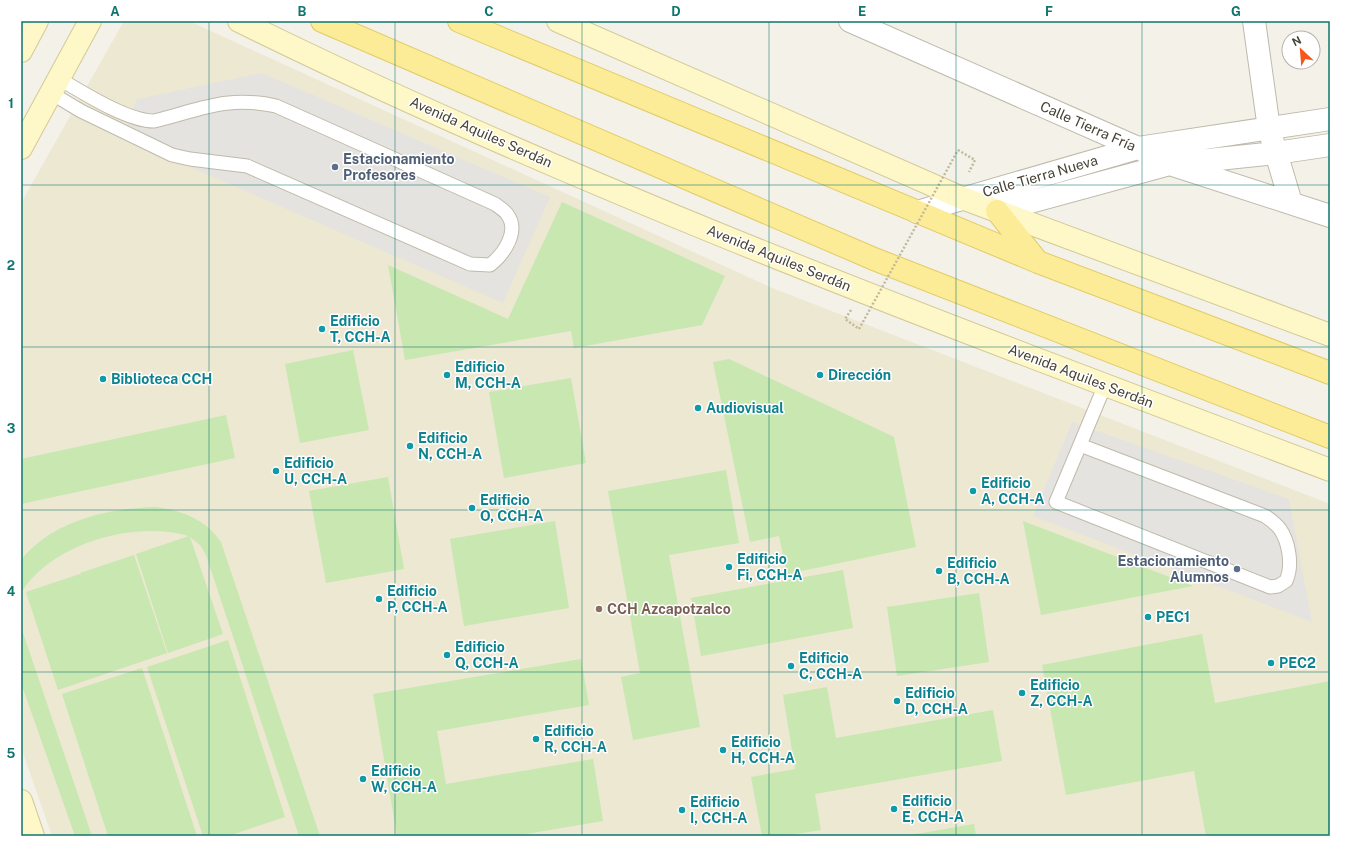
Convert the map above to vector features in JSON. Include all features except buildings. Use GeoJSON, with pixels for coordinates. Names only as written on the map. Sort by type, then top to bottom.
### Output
{"type":"FeatureCollection","features":[{"type":"Feature","properties":{"kind":"main road"},"geometry":{"type":"LineString","coordinates":[[322,21],[874,258],[1330,437]]}},
{"type":"Feature","properties":{"kind":"main road"},"geometry":{"type":"LineString","coordinates":[[460,21],[1038,262],[1330,373]]}},
{"type":"Feature","properties":{"kind":"main road"},"geometry":{"type":"LineString","coordinates":[[997,211],[1038,262]]}},
{"type":"Feature","properties":{"kind":"street"},"geometry":{"type":"LineString","coordinates":[[21,51],[37,21]]}},
{"type":"Feature","properties":{"kind":"street"},"geometry":{"type":"LineString","coordinates":[[21,148],[90,21]]}},
{"type":"Feature","properties":{"kind":"street","name":"Avenida Aquiles Serdán"},"geometry":{"type":"LineString","coordinates":[[239,21],[322,62],[591,181],[861,292],[1330,470]]}},
{"type":"Feature","properties":{"kind":"street"},"geometry":{"type":"LineString","coordinates":[[558,21],[959,196],[1330,335]]}},
{"type":"Feature","properties":{"kind":"street","name":"Calle Tierra Fría"},"geometry":{"type":"LineString","coordinates":[[850,21],[1138,148],[1170,164],[1330,216]]}},
{"type":"Feature","properties":{"kind":"street"},"geometry":{"type":"LineString","coordinates":[[1254,21],[1269,129],[1291,203]]}},
{"type":"Feature","properties":{"kind":"street","name":"Calle Tierra Nueva"},"geometry":{"type":"LineString","coordinates":[[917,212],[959,196],[1138,148],[1330,119]]}},
{"type":"Feature","properties":{"kind":"street","name":"Calle Tierra Nueva"},"geometry":{"type":"LineString","coordinates":[[997,211],[1170,164],[1276,153],[1330,144]]}},
{"type":"Feature","properties":{"kind":"street"},"geometry":{"type":"LineString","coordinates":[[21,801],[33,836]]}},
{"type":"Feature","properties":{"kind":"lane"},"geometry":{"type":"LineString","coordinates":[[55,85],[88,96],[143,121],[154,121],[220,103],[259,102],[276,106],[495,204],[507,214],[512,229],[509,241],[499,258],[490,265],[470,264],[247,166],[190,160],[172,155],[81,111],[55,85]]}},
{"type":"Feature","properties":{"kind":"lane"},"geometry":{"type":"LineString","coordinates":[[1080,445],[1266,516],[1280,529],[1285,538],[1290,566],[1286,581],[1278,586],[1270,587],[1056,502],[1105,385]]}},
{"type":"Feature","properties":{"kind":"path"},"geometry":{"type":"LineString","coordinates":[[859,330],[958,150],[975,160],[959,196]]}},
{"type":"Feature","properties":{"kind":"shaded area"},"geometry":{"type":"Polygon","coordinates":[[[124,21],[189,21],[772,288],[1330,504],[1330,836],[52,836],[21,747],[21,203],[124,21]]]}},
{"type":"Feature","properties":{"kind":"shaded area","name":"Estacionamiento Profesores"},"geometry":{"type":"Polygon","coordinates":[[[262,73],[550,197],[503,303],[121,137],[137,99],[262,73]]]}},
{"type":"Feature","properties":{"kind":"shaded area","name":"Estacionamiento Alumnos"},"geometry":{"type":"Polygon","coordinates":[[[1072,422],[1289,499],[1312,622],[1033,516],[1072,422]]]}},
{"type":"Feature","properties":{"kind":"green space"},"geometry":{"type":"Polygon","coordinates":[[[562,202],[725,276],[702,325],[574,348],[571,331],[405,360],[388,265],[508,319],[562,202]]]}},
{"type":"Feature","properties":{"kind":"green space"},"geometry":{"type":"Polygon","coordinates":[[[353,350],[369,430],[300,443],[285,364],[353,350]]]}},
{"type":"Feature","properties":{"kind":"green space"},"geometry":{"type":"Polygon","coordinates":[[[729,359],[894,437],[916,547],[787,574],[779,536],[750,542],[713,362],[729,359]]]}},
{"type":"Feature","properties":{"kind":"green space"},"geometry":{"type":"Polygon","coordinates":[[[571,378],[586,463],[504,478],[489,392],[571,378]]]}},
{"type":"Feature","properties":{"kind":"green space"},"geometry":{"type":"Polygon","coordinates":[[[226,415],[235,458],[21,504],[21,459],[226,415]]]}},
{"type":"Feature","properties":{"kind":"green space"},"geometry":{"type":"Polygon","coordinates":[[[726,470],[739,543],[669,555],[700,727],[633,740],[621,677],[640,673],[608,491],[726,470]]]}},
{"type":"Feature","properties":{"kind":"green space"},"geometry":{"type":"Polygon","coordinates":[[[388,477],[404,569],[326,583],[309,491],[388,477]]]}},
{"type":"Feature","properties":{"kind":"green space"},"geometry":{"type":"Polygon","coordinates":[[[156,507],[193,517],[208,527],[221,542],[320,836],[299,836],[206,555],[200,545],[190,537],[223,634],[168,653],[136,554],[189,536],[168,532],[144,531],[120,534],[96,540],[73,549],[52,561],[35,576],[21,593],[21,560],[48,535],[82,519],[100,514],[119,510],[156,507]]]}},
{"type":"Feature","properties":{"kind":"green space"},"geometry":{"type":"Polygon","coordinates":[[[555,521],[569,608],[464,626],[450,539],[555,521]]]}},
{"type":"Feature","properties":{"kind":"green space"},"geometry":{"type":"Polygon","coordinates":[[[1023,521],[1193,586],[1041,615],[1023,521]]]}},
{"type":"Feature","properties":{"kind":"green space"},"geometry":{"type":"Polygon","coordinates":[[[134,555],[167,653],[58,690],[26,592],[80,574],[84,584],[80,573],[134,555]]]}},
{"type":"Feature","properties":{"kind":"green space"},"geometry":{"type":"Polygon","coordinates":[[[843,570],[853,628],[701,656],[691,598],[843,570]]]}},
{"type":"Feature","properties":{"kind":"green space"},"geometry":{"type":"Polygon","coordinates":[[[979,593],[989,662],[897,676],[887,607],[979,593]]]}},
{"type":"Feature","properties":{"kind":"green space"},"geometry":{"type":"Polygon","coordinates":[[[21,627],[92,836],[75,836],[21,683],[21,627]]]}},
{"type":"Feature","properties":{"kind":"green space"},"geometry":{"type":"Polygon","coordinates":[[[1202,634],[1215,703],[1330,681],[1330,836],[1206,836],[1194,771],[1066,795],[1042,665],[1202,634]]]}},
{"type":"Feature","properties":{"kind":"green space"},"geometry":{"type":"Polygon","coordinates":[[[228,640],[285,817],[228,836],[203,836],[147,667],[228,640]]]}},
{"type":"Feature","properties":{"kind":"green space"},"geometry":{"type":"Polygon","coordinates":[[[581,659],[589,705],[437,731],[446,784],[593,759],[603,821],[514,836],[397,836],[373,694],[581,659]]]}},
{"type":"Feature","properties":{"kind":"green space"},"geometry":{"type":"Polygon","coordinates":[[[142,668],[197,836],[108,836],[62,694],[142,668]]]}},
{"type":"Feature","properties":{"kind":"green space"},"geometry":{"type":"Polygon","coordinates":[[[827,687],[836,738],[993,710],[1002,761],[815,794],[821,830],[783,836],[762,836],[751,777],[795,769],[783,695],[827,687]]]}},
{"type":"Feature","properties":{"kind":"green space"},"geometry":{"type":"Polygon","coordinates":[[[974,824],[976,836],[905,836],[974,824]]]}},
{"type":"Feature","properties":{"kind":"place","name":"Estacionamiento Profesores"},"geometry":{"type":"Point","coordinates":[335,167]}},
{"type":"Feature","properties":{"kind":"place","name":"Edificio T, CCH-A"},"geometry":{"type":"Point","coordinates":[322,329]}},
{"type":"Feature","properties":{"kind":"place","name":"Edificio M, CCH-A"},"geometry":{"type":"Point","coordinates":[447,375]}},
{"type":"Feature","properties":{"kind":"place","name":"Dirección"},"geometry":{"type":"Point","coordinates":[820,375]}},
{"type":"Feature","properties":{"kind":"place","name":"Biblioteca CCH"},"geometry":{"type":"Point","coordinates":[103,379]}},
{"type":"Feature","properties":{"kind":"place","name":"Audiovisual"},"geometry":{"type":"Point","coordinates":[698,408]}},
{"type":"Feature","properties":{"kind":"place","name":"Edificio N, CCH-A"},"geometry":{"type":"Point","coordinates":[410,446]}},
{"type":"Feature","properties":{"kind":"place","name":"Edificio U, CCH-A"},"geometry":{"type":"Point","coordinates":[276,471]}},
{"type":"Feature","properties":{"kind":"place","name":"Edificio A, CCH-A"},"geometry":{"type":"Point","coordinates":[973,491]}},
{"type":"Feature","properties":{"kind":"place","name":"Edificio O, CCH-A"},"geometry":{"type":"Point","coordinates":[472,508]}},
{"type":"Feature","properties":{"kind":"place","name":"Edificio Fi, CCH-A"},"geometry":{"type":"Point","coordinates":[729,567]}},
{"type":"Feature","properties":{"kind":"place","name":"Estacionamiento Alumnos"},"geometry":{"type":"Point","coordinates":[1237,569]}},
{"type":"Feature","properties":{"kind":"place","name":"Edificio B, CCH-A"},"geometry":{"type":"Point","coordinates":[939,571]}},
{"type":"Feature","properties":{"kind":"place","name":"Edificio P, CCH-A"},"geometry":{"type":"Point","coordinates":[379,599]}},
{"type":"Feature","properties":{"kind":"place","name":"CCH Azcapotzalco"},"geometry":{"type":"Point","coordinates":[599,609]}},
{"type":"Feature","properties":{"kind":"place","name":"PEC1"},"geometry":{"type":"Point","coordinates":[1148,617]}},
{"type":"Feature","properties":{"kind":"place","name":"Edificio Q, CCH-A"},"geometry":{"type":"Point","coordinates":[447,655]}},
{"type":"Feature","properties":{"kind":"place","name":"PEC2"},"geometry":{"type":"Point","coordinates":[1271,663]}},
{"type":"Feature","properties":{"kind":"place","name":"Edificio C, CCH-A"},"geometry":{"type":"Point","coordinates":[791,666]}},
{"type":"Feature","properties":{"kind":"place","name":"Edificio Z, CCH-A"},"geometry":{"type":"Point","coordinates":[1022,693]}},
{"type":"Feature","properties":{"kind":"place","name":"Edificio D, CCH-A"},"geometry":{"type":"Point","coordinates":[897,701]}},
{"type":"Feature","properties":{"kind":"place","name":"Edificio R, CCH-A"},"geometry":{"type":"Point","coordinates":[536,739]}},
{"type":"Feature","properties":{"kind":"place","name":"Edificio H, CCH-A"},"geometry":{"type":"Point","coordinates":[723,750]}},
{"type":"Feature","properties":{"kind":"place","name":"Edificio W, CCH-A"},"geometry":{"type":"Point","coordinates":[363,779]}},
{"type":"Feature","properties":{"kind":"place","name":"Edificio E, CCH-A"},"geometry":{"type":"Point","coordinates":[894,809]}},
{"type":"Feature","properties":{"kind":"place","name":"Edificio I, CCH-A"},"geometry":{"type":"Point","coordinates":[682,810]}}]}
